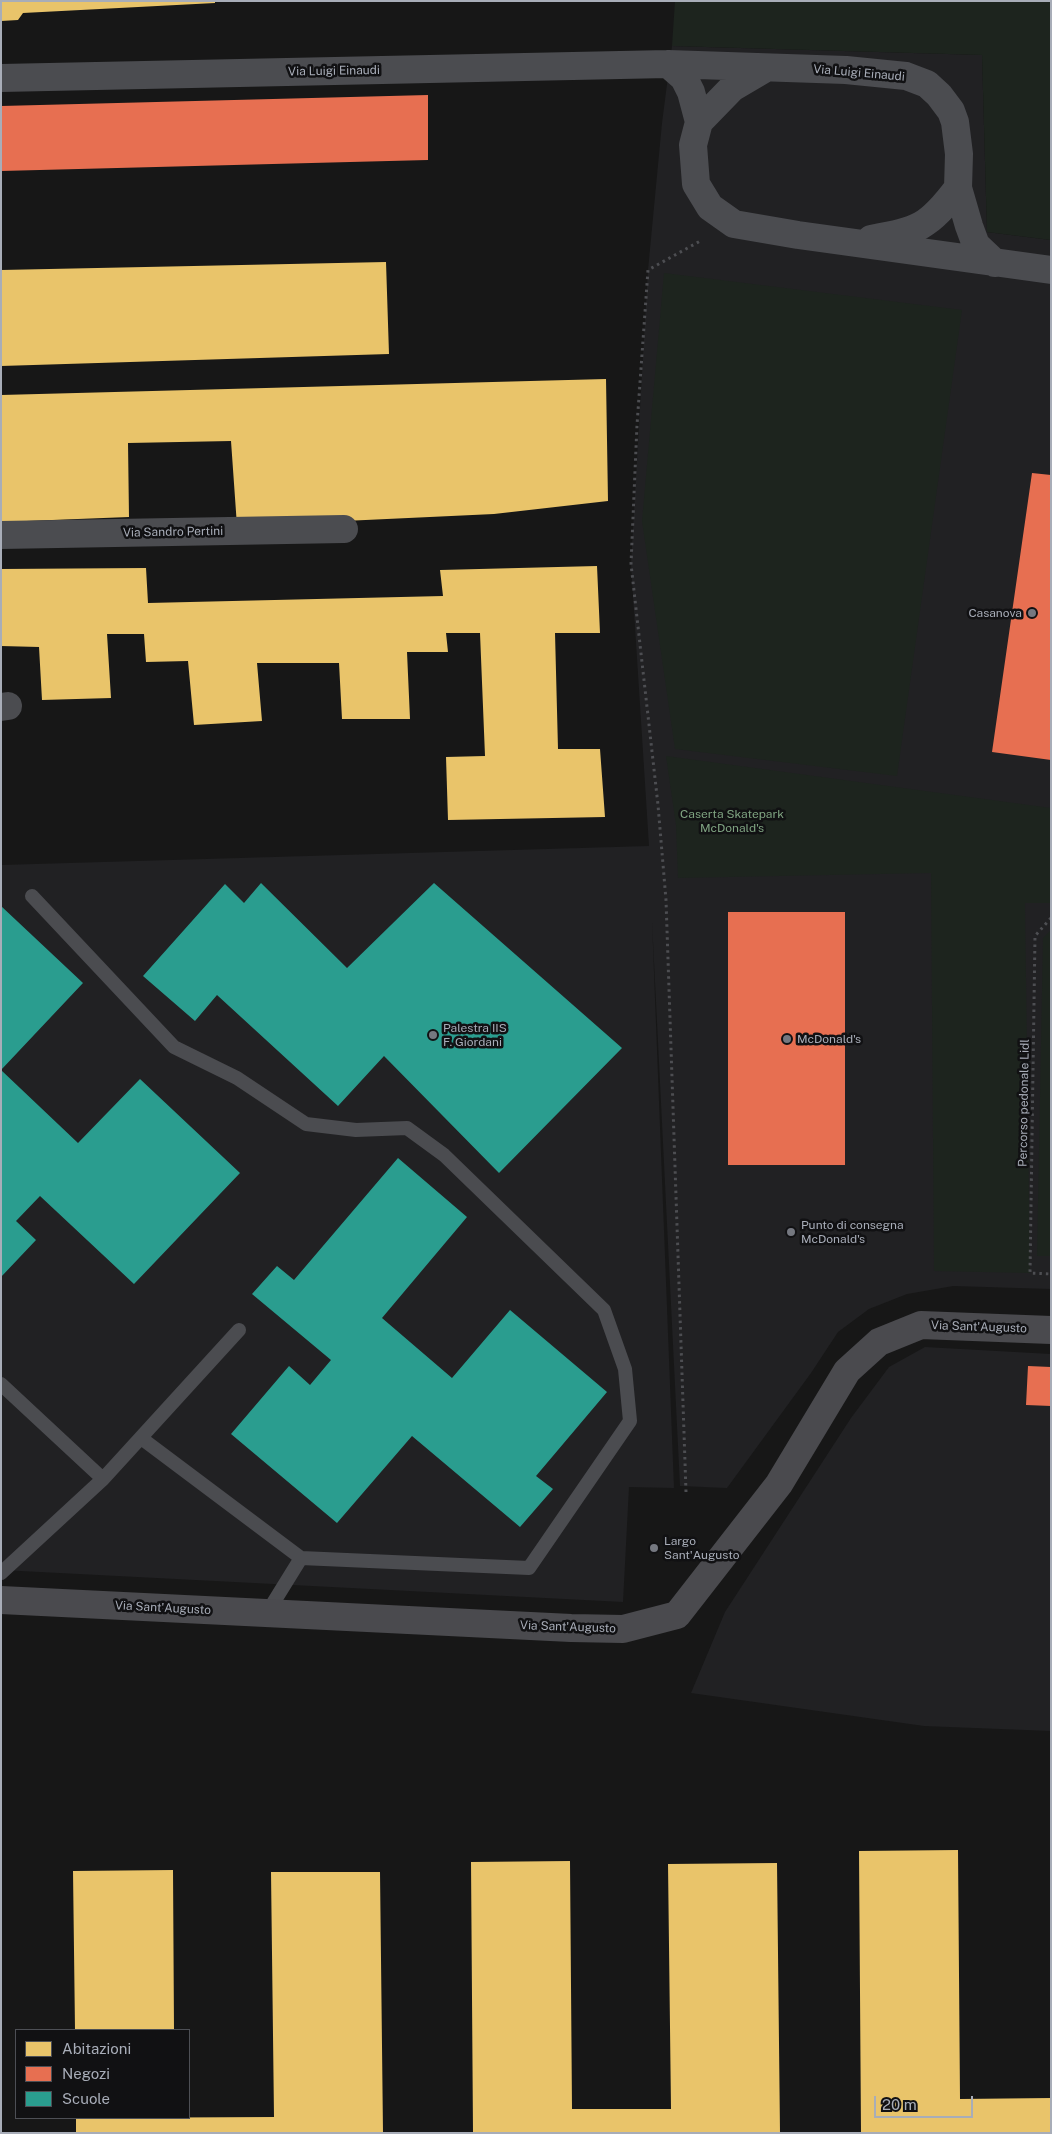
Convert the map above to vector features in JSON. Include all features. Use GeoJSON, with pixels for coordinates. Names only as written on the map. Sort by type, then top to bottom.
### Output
{"type":"FeatureCollection","features":[{"type":"Feature","properties":{"kind":"main road","name":"Via Sant'Augusto"},"geometry":{"type":"LineString","coordinates":[[1,1600],[623,1629],[677,1615],[778,1484],[847,1372],[879,1342],[921,1325],[1051,1330]]}},
{"type":"Feature","properties":{"kind":"street","name":"Via Luigi Einaudi"},"geometry":{"type":"LineString","coordinates":[[1,78],[668,64],[846,70],[906,76],[926,84],[939,95],[951,111],[955,122],[959,154],[958,188],[976,245],[995,263]]}},
{"type":"Feature","properties":{"kind":"street"},"geometry":{"type":"LineString","coordinates":[[668,64],[684,78],[691,92],[699,122],[694,146],[696,184],[710,207],[734,224],[798,235],[1051,270]]}},
{"type":"Feature","properties":{"kind":"street"},"geometry":{"type":"LineString","coordinates":[[699,122],[732,88],[766,68]]}},
{"type":"Feature","properties":{"kind":"street"},"geometry":{"type":"LineString","coordinates":[[855,242],[902,233],[927,223],[940,213],[958,188]]}},
{"type":"Feature","properties":{"kind":"street","name":"Via Sandro Pertini"},"geometry":{"type":"LineString","coordinates":[[1,535],[344,529]]}},
{"type":"Feature","properties":{"kind":"lane"},"geometry":{"type":"LineString","coordinates":[[32,896],[174,1047],[236,1078],[306,1124],[356,1130],[408,1128],[444,1156],[604,1310],[625,1369],[630,1421],[529,1568],[301,1558],[141,1438]]}},
{"type":"Feature","properties":{"kind":"lane"},"geometry":{"type":"LineString","coordinates":[[1,1573],[103,1479],[239,1330]]}},
{"type":"Feature","properties":{"kind":"lane"},"geometry":{"type":"LineString","coordinates":[[1,1384],[103,1479]]}},
{"type":"Feature","properties":{"kind":"lane"},"geometry":{"type":"LineString","coordinates":[[266,1613],[301,1558]]}},
{"type":"Feature","properties":{"kind":"path"},"geometry":{"type":"LineString","coordinates":[[686,1492],[666,900],[658,805],[631,564],[637,425],[648,270],[734,224]]}},
{"type":"Feature","properties":{"kind":"path","name":"Percorso pedonale Lidl"},"geometry":{"type":"LineString","coordinates":[[1051,918],[1035,936],[1030,1273],[1051,1274]]}},
{"type":"Feature","properties":{"kind":"shaded area"},"geometry":{"type":"Polygon","coordinates":[[[672,46],[982,55],[987,232],[1051,240],[1051,1289],[953,1286],[907,1294],[869,1309],[838,1332],[811,1373],[727,1488],[680,1486],[652,921],[674,1488],[629,1487],[623,1602],[1,1570],[1,865],[649,846],[631,564],[648,270],[662,123],[672,46]]]}},
{"type":"Feature","properties":{"kind":"shaded area"},"geometry":{"type":"Polygon","coordinates":[[[925,1347],[1051,1354],[1051,1731],[924,1726],[691,1693],[725,1612],[851,1418],[889,1367],[925,1347]]]}},
{"type":"Feature","properties":{"kind":"green space"},"geometry":{"type":"Polygon","coordinates":[[[675,1],[1051,1],[1051,240],[987,232],[982,55],[672,46],[675,1]]]}},
{"type":"Feature","properties":{"kind":"green space"},"geometry":{"type":"Polygon","coordinates":[[[664,273],[962,310],[897,776],[675,749],[642,521],[664,273]]]}},
{"type":"Feature","properties":{"kind":"green space","name":"Caserta Skatepark McDonald's"},"geometry":{"type":"Polygon","coordinates":[[[666,756],[1051,808],[1051,903],[1025,903],[1030,1273],[934,1271],[931,873],[678,878],[676,825],[666,756]]]}},
{"type":"Feature","properties":{"kind":"green space"},"geometry":{"type":"Polygon","coordinates":[[[1051,930],[1051,1256],[1037,1256],[1043,938],[1051,930]]]}},
{"type":"Feature","properties":{"kind":"building: Abitazioni"},"geometry":{"type":"Polygon","coordinates":[[[1,1],[215,1],[215,3],[23,13],[18,20],[1,21],[1,1]]]}},
{"type":"Feature","properties":{"kind":"building: Abitazioni"},"geometry":{"type":"Polygon","coordinates":[[[386,262],[389,354],[1,366],[1,270],[386,262]]]}},
{"type":"Feature","properties":{"kind":"building: Abitazioni"},"geometry":{"type":"Polygon","coordinates":[[[606,379],[608,501],[494,514],[237,526],[231,441],[128,443],[129,517],[1,522],[1,395],[606,379]]]}},
{"type":"Feature","properties":{"kind":"building: Abitazioni"},"geometry":{"type":"Polygon","coordinates":[[[597,566],[600,633],[555,633],[558,749],[600,749],[605,817],[448,820],[446,757],[485,756],[480,633],[446,633],[448,652],[407,652],[410,719],[342,719],[339,663],[257,663],[262,721],[194,725],[188,661],[146,662],[144,634],[107,634],[111,698],[42,700],[39,647],[1,646],[1,569],[146,568],[148,603],[443,596],[440,570],[597,566]]]}},
{"type":"Feature","properties":{"kind":"building: Abitazioni"},"geometry":{"type":"Polygon","coordinates":[[[958,1850],[960,2099],[1051,2098],[1051,2133],[861,2133],[859,1851],[958,1850]]]}},
{"type":"Feature","properties":{"kind":"building: Abitazioni"},"geometry":{"type":"Polygon","coordinates":[[[570,1861],[572,2109],[671,2109],[668,1864],[777,1863],[780,2133],[473,2133],[471,1862],[570,1861]]]}},
{"type":"Feature","properties":{"kind":"building: Abitazioni"},"geometry":{"type":"Polygon","coordinates":[[[173,1870],[174,2029],[75,2029],[73,1871],[173,1870]]]}},
{"type":"Feature","properties":{"kind":"building: Abitazioni"},"geometry":{"type":"Polygon","coordinates":[[[271,1872],[380,1872],[383,2133],[76,2133],[76,2119],[274,2117],[271,1872]]]}},
{"type":"Feature","properties":{"kind":"building: Negozi"},"geometry":{"type":"Polygon","coordinates":[[[428,95],[428,160],[1,171],[1,106],[428,95]]]}},
{"type":"Feature","properties":{"kind":"building: Negozi","name":"Casanova"},"geometry":{"type":"Polygon","coordinates":[[[1032,473],[1051,475],[1051,760],[992,752],[1032,473]]]}},
{"type":"Feature","properties":{"kind":"building: Negozi","name":"McDonald's"},"geometry":{"type":"Polygon","coordinates":[[[728,912],[845,912],[845,1165],[728,1165],[728,912]]]}},
{"type":"Feature","properties":{"kind":"building: Negozi"},"geometry":{"type":"Polygon","coordinates":[[[1028,1366],[1051,1367],[1051,1406],[1026,1405],[1028,1366]]]}},
{"type":"Feature","properties":{"kind":"building: Scuole","name":"Palestra IIS F. Giordani"},"geometry":{"type":"Polygon","coordinates":[[[261,883],[347,968],[434,883],[622,1048],[499,1173],[384,1056],[338,1106],[217,995],[195,1021],[143,976],[225,884],[244,903],[261,883]]]}},
{"type":"Feature","properties":{"kind":"building: Scuole"},"geometry":{"type":"Polygon","coordinates":[[[1,906],[83,983],[1,1070],[1,906]]]}},
{"type":"Feature","properties":{"kind":"building: Scuole"},"geometry":{"type":"Polygon","coordinates":[[[1,1070],[78,1143],[140,1079],[240,1173],[134,1284],[40,1196],[16,1221],[36,1240],[1,1277],[1,1070]]]}},
{"type":"Feature","properties":{"kind":"building: Scuole"},"geometry":{"type":"Polygon","coordinates":[[[398,1158],[467,1217],[382,1318],[452,1378],[510,1310],[607,1392],[536,1476],[553,1489],[520,1527],[412,1436],[337,1523],[231,1434],[289,1366],[310,1385],[331,1360],[252,1294],[277,1266],[294,1280],[398,1158]]]}},
{"type":"Feature","properties":{"kind":"place","name":"Casanova"},"geometry":{"type":"Point","coordinates":[1032,613]}},
{"type":"Feature","properties":{"kind":"place","name":"Palestra IIS F. Giordani"},"geometry":{"type":"Point","coordinates":[433,1035]}},
{"type":"Feature","properties":{"kind":"place","name":"McDonald's"},"geometry":{"type":"Point","coordinates":[787,1039]}},
{"type":"Feature","properties":{"kind":"place","name":"Punto di consegna McDonald's"},"geometry":{"type":"Point","coordinates":[791,1232]}},
{"type":"Feature","properties":{"kind":"place","name":"Largo Sant'Augusto"},"geometry":{"type":"Point","coordinates":[654,1548]}}]}
